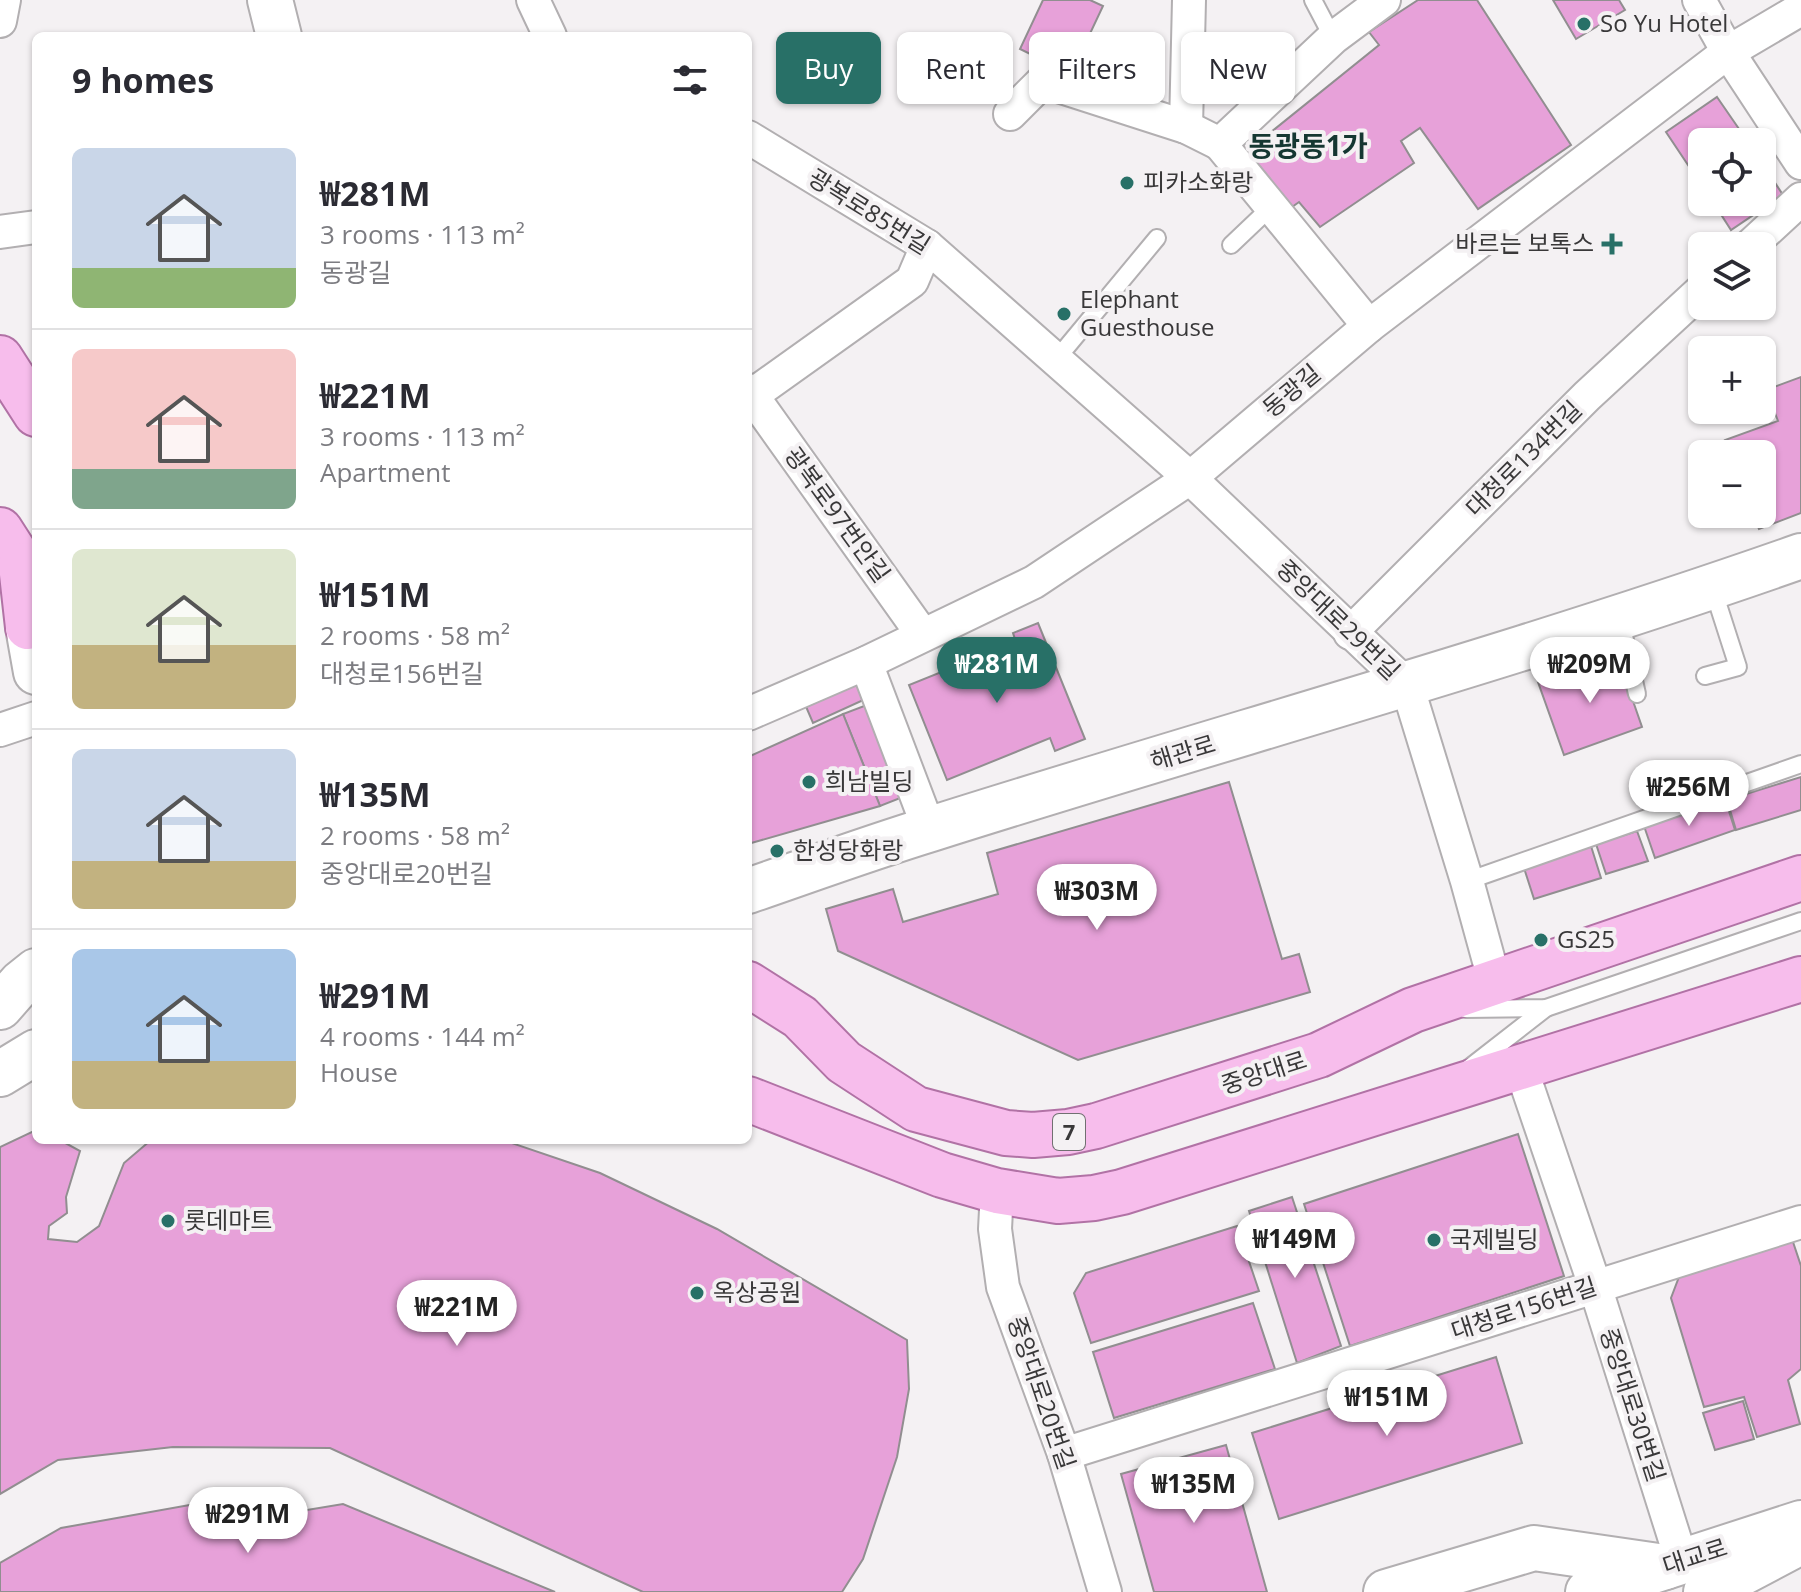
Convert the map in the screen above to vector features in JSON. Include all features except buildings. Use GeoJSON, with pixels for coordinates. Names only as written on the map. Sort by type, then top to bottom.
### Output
{"type":"FeatureCollection","features":[{"type":"Feature","properties":{"kind":"main road"},"geometry":{"type":"LineString","coordinates":[[270,0],[278,32]]}},
{"type":"Feature","properties":{"kind":"main road"},"geometry":{"type":"LineString","coordinates":[[0,358],[32,408]]}},
{"type":"Feature","properties":{"kind":"main road","name":"해관로"},"geometry":{"type":"LineString","coordinates":[[752,890],[929,829],[1407,685],[1712,588],[1801,556]]}},
{"type":"Feature","properties":{"kind":"main road"},"geometry":{"type":"LineString","coordinates":[[17,577],[32,652]]}},
{"type":"Feature","properties":{"kind":"main road","name":"중앙대로"},"geometry":{"type":"LineString","coordinates":[[752,986],[800,1017],[844,1062],[916,1109],[1006,1133],[1033,1135],[1068,1132],[1096,1126],[1319,1055],[1413,1010],[1801,878]]}},
{"type":"Feature","properties":{"kind":"main road"},"geometry":{"type":"LineString","coordinates":[[0,1007],[32,974]]}},
{"type":"Feature","properties":{"kind":"main road"},"geometry":{"type":"LineString","coordinates":[[752,1101],[942,1175],[997,1191],[1058,1201],[1108,1195],[1801,979]]}},
{"type":"Feature","properties":{"kind":"main road"},"geometry":{"type":"LineString","coordinates":[[0,1018],[32,998]]}},
{"type":"Feature","properties":{"kind":"main road"},"geometry":{"type":"LineString","coordinates":[[0,1074],[32,1054]]}},
{"type":"Feature","properties":{"kind":"main road","name":"대교로"},"geometry":{"type":"LineString","coordinates":[[1588,1592],[1684,1574],[1801,1523]]}},
{"type":"Feature","properties":{"kind":"main road"},"geometry":{"type":"LineString","coordinates":[[1386,1592],[1534,1548],[1684,1574],[1801,1542]]}},
{"type":"Feature","properties":{"kind":"street"},"geometry":{"type":"LineString","coordinates":[[0,21],[4,0]]}},
{"type":"Feature","properties":{"kind":"street"},"geometry":{"type":"LineString","coordinates":[[533,0],[548,32]]}},
{"type":"Feature","properties":{"kind":"street"},"geometry":{"type":"LineString","coordinates":[[1186,127],[1189,0]]}},
{"type":"Feature","properties":{"kind":"street"},"geometry":{"type":"LineString","coordinates":[[1220,144],[1333,38],[1384,0]]}},
{"type":"Feature","properties":{"kind":"street"},"geometry":{"type":"LineString","coordinates":[[1699,0],[1728,52],[1801,163]]}},
{"type":"Feature","properties":{"kind":"street","name":"동광길"},"geometry":{"type":"LineString","coordinates":[[752,712],[866,663],[1034,582],[1190,478],[1369,326],[1728,52],[1801,9]]}},
{"type":"Feature","properties":{"kind":"street"},"geometry":{"type":"LineString","coordinates":[[1010,114],[1043,81],[1186,127],[1220,144],[1369,326]]}},
{"type":"Feature","properties":{"kind":"street","name":"광복로85번길"},"geometry":{"type":"LineString","coordinates":[[752,139],[927,246],[1190,478]]}},
{"type":"Feature","properties":{"kind":"street"},"geometry":{"type":"LineString","coordinates":[[1765,232],[1801,199]]}},
{"type":"Feature","properties":{"kind":"street"},"geometry":{"type":"LineString","coordinates":[[0,232],[32,228]]}},
{"type":"Feature","properties":{"kind":"street","name":"광복로97번안길"},"geometry":{"type":"LineString","coordinates":[[752,392],[912,281],[927,246]]}},
{"type":"Feature","properties":{"kind":"street","name":"대청로134번길"},"geometry":{"type":"LineString","coordinates":[[1350,633],[1587,396],[1688,303]]}},
{"type":"Feature","properties":{"kind":"street","name":"광복로97번안길"},"geometry":{"type":"LineString","coordinates":[[752,396],[922,634]]}},
{"type":"Feature","properties":{"kind":"street","name":"중앙대로29번길"},"geometry":{"type":"LineString","coordinates":[[1190,478],[1407,685],[1495,983]]}},
{"type":"Feature","properties":{"kind":"street"},"geometry":{"type":"LineString","coordinates":[[866,663],[929,829]]}},
{"type":"Feature","properties":{"kind":"street"},"geometry":{"type":"LineString","coordinates":[[0,730],[32,719]]}},
{"type":"Feature","properties":{"kind":"street","name":"중앙대로30번길"},"geometry":{"type":"LineString","coordinates":[[1521,1068],[1595,1286],[1684,1574]]}},
{"type":"Feature","properties":{"kind":"street","name":"중앙대로20번길"},"geometry":{"type":"LineString","coordinates":[[997,1191],[995,1229],[1003,1287],[1064,1454],[1105,1592]]}},
{"type":"Feature","properties":{"kind":"street","name":"대청로156번길"},"geometry":{"type":"LineString","coordinates":[[1064,1454],[1801,1222]]}},
{"type":"Feature","properties":{"kind":"lane"},"geometry":{"type":"LineString","coordinates":[[1313,0],[1333,38]]}},
{"type":"Feature","properties":{"kind":"lane"},"geometry":{"type":"LineString","coordinates":[[1231,245],[1271,207]]}},
{"type":"Feature","properties":{"kind":"lane"},"geometry":{"type":"LineString","coordinates":[[1055,361],[1157,238]]}},
{"type":"Feature","properties":{"kind":"lane"},"geometry":{"type":"LineString","coordinates":[[1705,676],[1738,667],[1712,588]]}},
{"type":"Feature","properties":{"kind":"lane"},"geometry":{"type":"LineString","coordinates":[[1620,617],[1637,694]]}},
{"type":"Feature","properties":{"kind":"lane"},"geometry":{"type":"LineString","coordinates":[[1467,881],[1801,764]]}},
{"type":"Feature","properties":{"kind":"lane"},"geometry":{"type":"LineString","coordinates":[[1413,1010],[1546,1008],[1801,921]]}},
{"type":"Feature","properties":{"kind":"lane"},"geometry":{"type":"LineString","coordinates":[[1436,1094],[1546,1008]]}},
{"type":"Feature","properties":{"kind":"place","name":"So Yu Hotel"},"geometry":{"type":"Point","coordinates":[1584,24]}},
{"type":"Feature","properties":{"kind":"place","name":"피카소화랑"},"geometry":{"type":"Point","coordinates":[1127,183]}},
{"type":"Feature","properties":{"kind":"place","name":"바르는 보톡스"},"geometry":{"type":"Point","coordinates":[1612,244]}},
{"type":"Feature","properties":{"kind":"place","name":"Elephant Guesthouse"},"geometry":{"type":"Point","coordinates":[1064,314]}},
{"type":"Feature","properties":{"kind":"place","name":"희남빌딩"},"geometry":{"type":"Point","coordinates":[809,782]}},
{"type":"Feature","properties":{"kind":"place","name":"한성당화랑"},"geometry":{"type":"Point","coordinates":[777,851]}},
{"type":"Feature","properties":{"kind":"place","name":"GS25"},"geometry":{"type":"Point","coordinates":[1541,940]}},
{"type":"Feature","properties":{"kind":"place","name":"롯데마트"},"geometry":{"type":"Point","coordinates":[168,1221]}},
{"type":"Feature","properties":{"kind":"place","name":"국제빌딩"},"geometry":{"type":"Point","coordinates":[1434,1240]}},
{"type":"Feature","properties":{"kind":"place","name":"옥상공원"},"geometry":{"type":"Point","coordinates":[697,1293]}},
{"type":"Feature","properties":{"kind":"district","name":"동광동1가"},"geometry":{"type":"Point","coordinates":[1308,146]}}]}
